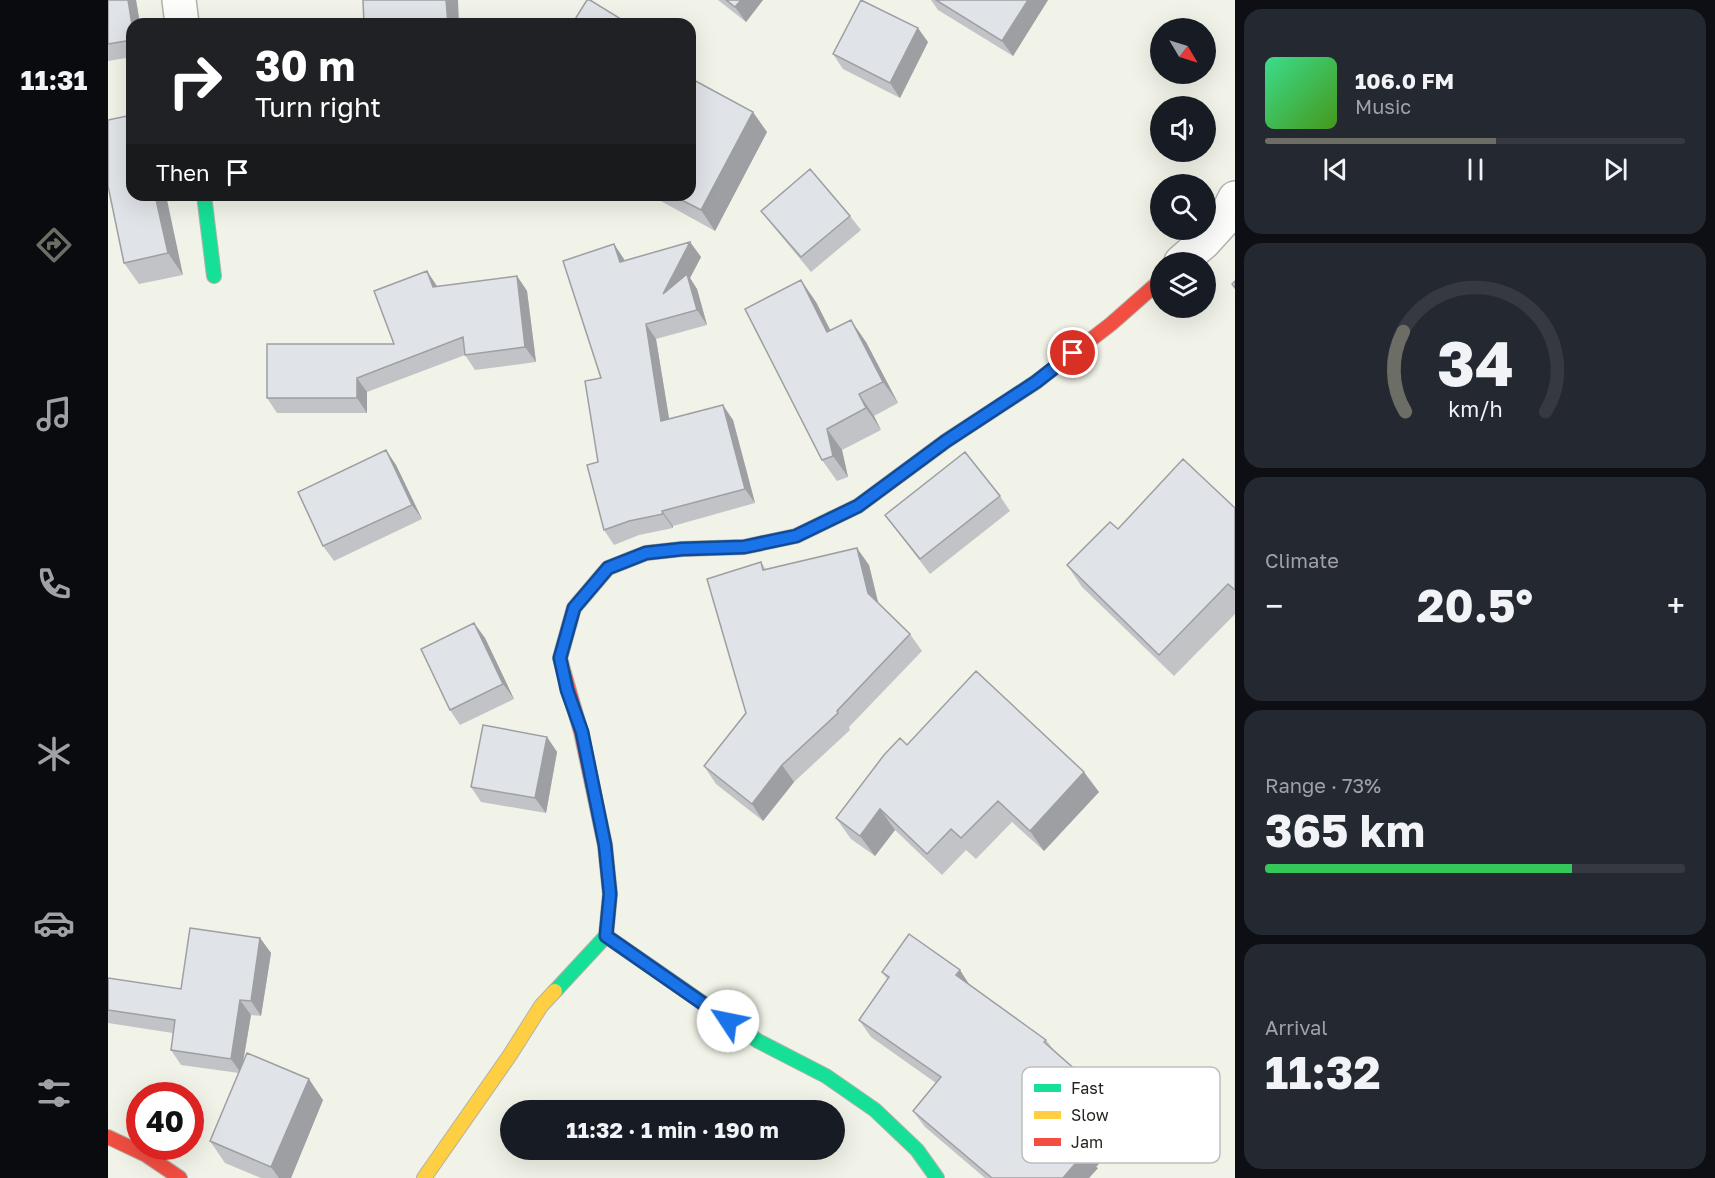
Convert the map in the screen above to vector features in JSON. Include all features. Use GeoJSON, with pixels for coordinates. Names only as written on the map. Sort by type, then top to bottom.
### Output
{"type":"FeatureCollection","features":[{"type":"Feature","properties":{"kind":"street"},"geometry":{"type":"LineString","coordinates":[[179,0],[181,18]]}},
{"type":"Feature","properties":{"kind":"street"},"geometry":{"type":"LineString","coordinates":[[1193,252],[1224,220],[1235,198]]}},
{"type":"Feature","properties":{"kind":"street"},"geometry":{"type":"LineString","coordinates":[[205,201],[214,276]]}},
{"type":"Feature","properties":{"kind":"street"},"geometry":{"type":"LineString","coordinates":[[1194,252],[1235,225]]}},
{"type":"Feature","properties":{"kind":"street"},"geometry":{"type":"LineString","coordinates":[[424,1178],[510,1055],[541,1006],[606,936],[610,894],[605,845],[582,732],[567,690],[560,658],[574,608],[608,568],[646,553],[744,547],[796,536],[858,506],[946,441],[1036,382],[1111,324],[1150,290]]}},
{"type":"Feature","properties":{"kind":"street"},"geometry":{"type":"LineString","coordinates":[[606,936],[758,1041],[826,1076],[875,1110],[917,1150],[937,1178]]}},
{"type":"Feature","properties":{"kind":"street"},"geometry":{"type":"LineString","coordinates":[[108,1137],[146,1155],[180,1178]]}},
{"type":"Feature","properties":{"kind":"building"},"geometry":{"type":"Polygon","coordinates":[[[108,0],[128,0],[131,18],[126,18],[126,41],[108,44],[108,0]]]}},
{"type":"Feature","properties":{"kind":"building"},"geometry":{"type":"Polygon","coordinates":[[[363,0],[446,0],[448,18],[364,18],[363,0]]]}},
{"type":"Feature","properties":{"kind":"building"},"geometry":{"type":"Polygon","coordinates":[[[587,0],[590,0],[619,18],[576,18],[587,0]]]}},
{"type":"Feature","properties":{"kind":"building"},"geometry":{"type":"Polygon","coordinates":[[[726,0],[741,0],[735,7],[726,0]]]}},
{"type":"Feature","properties":{"kind":"building"},"geometry":{"type":"Polygon","coordinates":[[[861,0],[918,28],[890,83],[833,54],[861,0]]]}},
{"type":"Feature","properties":{"kind":"building"},"geometry":{"type":"Polygon","coordinates":[[[936,0],[1028,0],[1002,41],[936,0]]]}},
{"type":"Feature","properties":{"kind":"building"},"geometry":{"type":"Polygon","coordinates":[[[696,81],[753,112],[701,210],[684,201],[696,201],[696,81]]]}},
{"type":"Feature","properties":{"kind":"building"},"geometry":{"type":"Polygon","coordinates":[[[126,116],[126,201],[156,201],[168,253],[124,263],[108,186],[108,120],[126,116]]]}},
{"type":"Feature","properties":{"kind":"building"},"geometry":{"type":"Polygon","coordinates":[[[810,169],[850,216],[801,257],[761,211],[810,169]]]}},
{"type":"Feature","properties":{"kind":"building"},"geometry":{"type":"Polygon","coordinates":[[[690,242],[663,294],[687,274],[697,310],[646,324],[661,421],[723,405],[745,489],[662,511],[663,514],[629,521],[604,530],[587,465],[598,462],[585,381],[601,378],[563,261],[614,244],[620,262],[690,242]]]}},
{"type":"Feature","properties":{"kind":"building"},"geometry":{"type":"Polygon","coordinates":[[[427,271],[433,287],[517,276],[525,347],[465,355],[463,337],[357,378],[357,398],[267,398],[267,344],[394,344],[374,291],[427,271]]]}},
{"type":"Feature","properties":{"kind":"building"},"geometry":{"type":"Polygon","coordinates":[[[801,280],[827,332],[851,320],[883,382],[859,394],[866,408],[827,429],[833,456],[822,460],[745,309],[801,280]]]}},
{"type":"Feature","properties":{"kind":"building"},"geometry":{"type":"Polygon","coordinates":[[[386,450],[412,505],[323,546],[298,492],[386,450]]]}},
{"type":"Feature","properties":{"kind":"building"},"geometry":{"type":"Polygon","coordinates":[[[965,452],[1000,496],[920,559],[885,515],[965,452]]]}},
{"type":"Feature","properties":{"kind":"building"},"geometry":{"type":"Polygon","coordinates":[[[1183,459],[1235,508],[1235,590],[1228,584],[1159,655],[1067,565],[1110,522],[1118,529],[1183,459]]]}},
{"type":"Feature","properties":{"kind":"building"},"geometry":{"type":"Polygon","coordinates":[[[857,548],[868,593],[910,634],[837,711],[838,713],[782,765],[752,804],[704,766],[746,713],[707,579],[761,562],[763,570],[857,548]]]}},
{"type":"Feature","properties":{"kind":"building"},"geometry":{"type":"Polygon","coordinates":[[[474,623],[503,684],[450,710],[421,649],[474,623]]]}},
{"type":"Feature","properties":{"kind":"building"},"geometry":{"type":"Polygon","coordinates":[[[976,671],[1084,772],[1030,831],[998,801],[961,838],[951,829],[927,854],[880,809],[860,836],[836,818],[884,755],[900,738],[907,745],[976,671]]]}},
{"type":"Feature","properties":{"kind":"building"},"geometry":{"type":"Polygon","coordinates":[[[483,725],[547,737],[535,798],[471,787],[483,725]]]}},
{"type":"Feature","properties":{"kind":"building"},"geometry":{"type":"Polygon","coordinates":[[[190,928],[260,938],[251,1001],[240,1000],[231,1059],[171,1050],[175,1020],[108,1010],[108,978],[181,989],[190,928]]]}},
{"type":"Feature","properties":{"kind":"building"},"geometry":{"type":"Polygon","coordinates":[[[909,934],[960,970],[956,975],[1046,1040],[1044,1042],[1072,1067],[1022,1067],[1022,1163],[1076,1163],[1063,1178],[992,1178],[913,1111],[941,1077],[859,1020],[889,977],[882,972],[909,934]]]}},
{"type":"Feature","properties":{"kind":"building"},"geometry":{"type":"Polygon","coordinates":[[[247,1053],[309,1079],[271,1167],[210,1141],[247,1053]]]}},
{"type":"Feature","properties":{"kind":"traffic: fast"},"geometry":{"type":"LineString","coordinates":[[205,201],[214,276]]}},
{"type":"Feature","properties":{"kind":"traffic: fast"},"geometry":{"type":"LineString","coordinates":[[555,991],[606,936],[758,1041],[826,1076],[875,1110],[917,1150],[937,1178]]}},
{"type":"Feature","properties":{"kind":"traffic: slow"},"geometry":{"type":"LineString","coordinates":[[564,673],[560,658],[574,608],[608,568],[646,553],[744,547],[796,536],[831,519]]}},
{"type":"Feature","properties":{"kind":"traffic: slow"},"geometry":{"type":"LineString","coordinates":[[424,1178],[510,1055],[541,1006],[555,991]]}},
{"type":"Feature","properties":{"kind":"traffic: jam"},"geometry":{"type":"LineString","coordinates":[[831,519],[858,506],[946,441],[1036,382],[1111,324],[1150,290]]}},
{"type":"Feature","properties":{"kind":"traffic: jam"},"geometry":{"type":"LineString","coordinates":[[564,673],[581,732],[605,845],[610,894],[606,936]]}},
{"type":"Feature","properties":{"kind":"traffic: jam"},"geometry":{"type":"LineString","coordinates":[[108,1137],[146,1155],[180,1178]]}},
{"type":"Feature","properties":{"kind":"route"},"geometry":{"type":"LineString","coordinates":[[728,1021],[606,936],[610,894],[605,845],[582,732],[567,690],[560,658],[574,608],[608,568],[646,553],[744,547],[796,536],[858,506],[946,441],[1036,382],[1073,353]]}}]}
